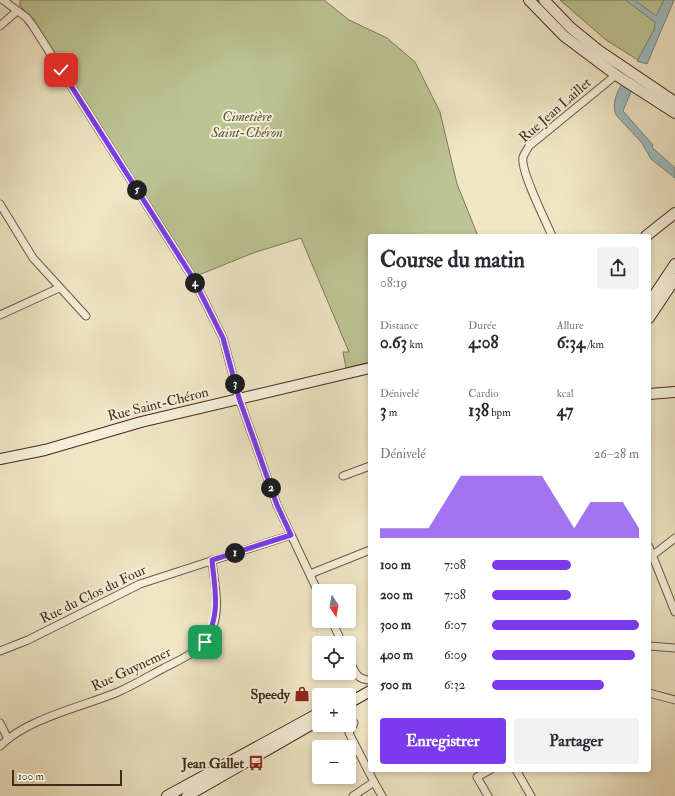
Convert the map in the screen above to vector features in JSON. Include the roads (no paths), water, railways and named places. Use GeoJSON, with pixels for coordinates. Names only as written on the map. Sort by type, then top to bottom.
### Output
{"type":"FeatureCollection","features":[{"type":"Feature","properties":{"kind":"main road"},"geometry":{"type":"LineString","coordinates":[[529,0],[564,36],[616,75],[675,113]]}},
{"type":"Feature","properties":{"kind":"main road"},"geometry":{"type":"LineString","coordinates":[[544,0],[570,28],[598,50],[675,102]]}},
{"type":"Feature","properties":{"kind":"main road"},"geometry":{"type":"LineString","coordinates":[[649,234],[675,213]]}},
{"type":"Feature","properties":{"kind":"main road"},"geometry":{"type":"LineString","coordinates":[[651,300],[675,264]]}},
{"type":"Feature","properties":{"kind":"main road"},"geometry":{"type":"LineString","coordinates":[[651,315],[675,279]]}},
{"type":"Feature","properties":{"kind":"main road","name":"Rue Saint-Chéron"},"geometry":{"type":"LineString","coordinates":[[0,460],[45,450],[141,422],[368,368]]}},
{"type":"Feature","properties":{"kind":"main road"},"geometry":{"type":"LineString","coordinates":[[651,394],[675,392]]}},
{"type":"Feature","properties":{"kind":"main road"},"geometry":{"type":"LineString","coordinates":[[356,692],[368,686]]}},
{"type":"Feature","properties":{"kind":"main road"},"geometry":{"type":"LineString","coordinates":[[356,699],[368,692]]}},
{"type":"Feature","properties":{"kind":"main road"},"geometry":{"type":"LineString","coordinates":[[192,792],[312,717]]}},
{"type":"Feature","properties":{"kind":"main road"},"geometry":{"type":"LineString","coordinates":[[167,796],[192,792],[312,724]]}},
{"type":"Feature","properties":{"kind":"street"},"geometry":{"type":"LineString","coordinates":[[3,0],[27,18],[33,26],[193,278],[223,338],[239,398],[277,505],[314,584]]}},
{"type":"Feature","properties":{"kind":"street"},"geometry":{"type":"LineString","coordinates":[[0,26],[16,11]]}},
{"type":"Feature","properties":{"kind":"street","name":"Rue Jean Laillet"},"geometry":{"type":"LineString","coordinates":[[551,234],[523,166],[523,157],[529,146],[616,75]]}},
{"type":"Feature","properties":{"kind":"street"},"geometry":{"type":"LineString","coordinates":[[0,204],[33,258],[86,316]]}},
{"type":"Feature","properties":{"kind":"street"},"geometry":{"type":"LineString","coordinates":[[0,315],[59,288]]}},
{"type":"Feature","properties":{"kind":"street"},"geometry":{"type":"LineString","coordinates":[[342,476],[368,467]]}},
{"type":"Feature","properties":{"kind":"street","name":"Rue du Clos du Four"},"geometry":{"type":"LineString","coordinates":[[0,651],[28,640],[140,584],[291,535]]}},
{"type":"Feature","properties":{"kind":"street"},"geometry":{"type":"LineString","coordinates":[[675,538],[651,556],[675,612]]}},
{"type":"Feature","properties":{"kind":"street"},"geometry":{"type":"LineString","coordinates":[[310,574],[368,551]]}},
{"type":"Feature","properties":{"kind":"street","name":"Rue Guynemer"},"geometry":{"type":"LineString","coordinates":[[0,746],[8,739],[38,723],[119,691],[193,653],[205,642],[213,628],[217,608],[212,560]]}},
{"type":"Feature","properties":{"kind":"street"},"geometry":{"type":"LineString","coordinates":[[651,646],[675,648]]}},
{"type":"Feature","properties":{"kind":"street"},"geometry":{"type":"LineString","coordinates":[[356,673],[365,680],[368,680]]}},
{"type":"Feature","properties":{"kind":"street"},"geometry":{"type":"LineString","coordinates":[[651,694],[675,700]]}},
{"type":"Feature","properties":{"kind":"street"},"geometry":{"type":"LineString","coordinates":[[0,722],[8,739]]}},
{"type":"Feature","properties":{"kind":"street"},"geometry":{"type":"LineString","coordinates":[[350,732],[368,770]]}},
{"type":"Feature","properties":{"kind":"street"},"geometry":{"type":"LineString","coordinates":[[369,772],[382,796]]}},
{"type":"Feature","properties":{"kind":"street"},"geometry":{"type":"LineString","coordinates":[[486,772],[477,777],[488,796]]}},
{"type":"Feature","properties":{"kind":"street"},"geometry":{"type":"LineString","coordinates":[[517,772],[531,796]]}},
{"type":"Feature","properties":{"kind":"street"},"geometry":{"type":"LineString","coordinates":[[353,796],[374,782]]}},
{"type":"Feature","properties":{"kind":"water"},"geometry":{"type":"Polygon","coordinates":[[[625,0],[635,0],[656,16],[664,0],[674,0],[647,64],[637,61],[654,30],[655,22],[625,0]]]}},
{"type":"Feature","properties":{"kind":"water"},"geometry":{"type":"Polygon","coordinates":[[[622,84],[632,89],[623,111],[653,145],[652,147],[675,168],[675,178],[651,159],[642,143],[616,115],[614,107],[615,99],[622,84]]]}},
{"type":"Feature","properties":{"kind":"place","name":"Speedy"},"geometry":{"type":"Point","coordinates":[302,694]}},
{"type":"Feature","properties":{"kind":"place","name":"Jean Gallet"},"geometry":{"type":"Point","coordinates":[256,763]}},
{"type":"Feature","properties":{"kind":"park label","name":"Cimetière Saint-Chéron"},"geometry":{"type":"Point","coordinates":[247,124]}}]}
